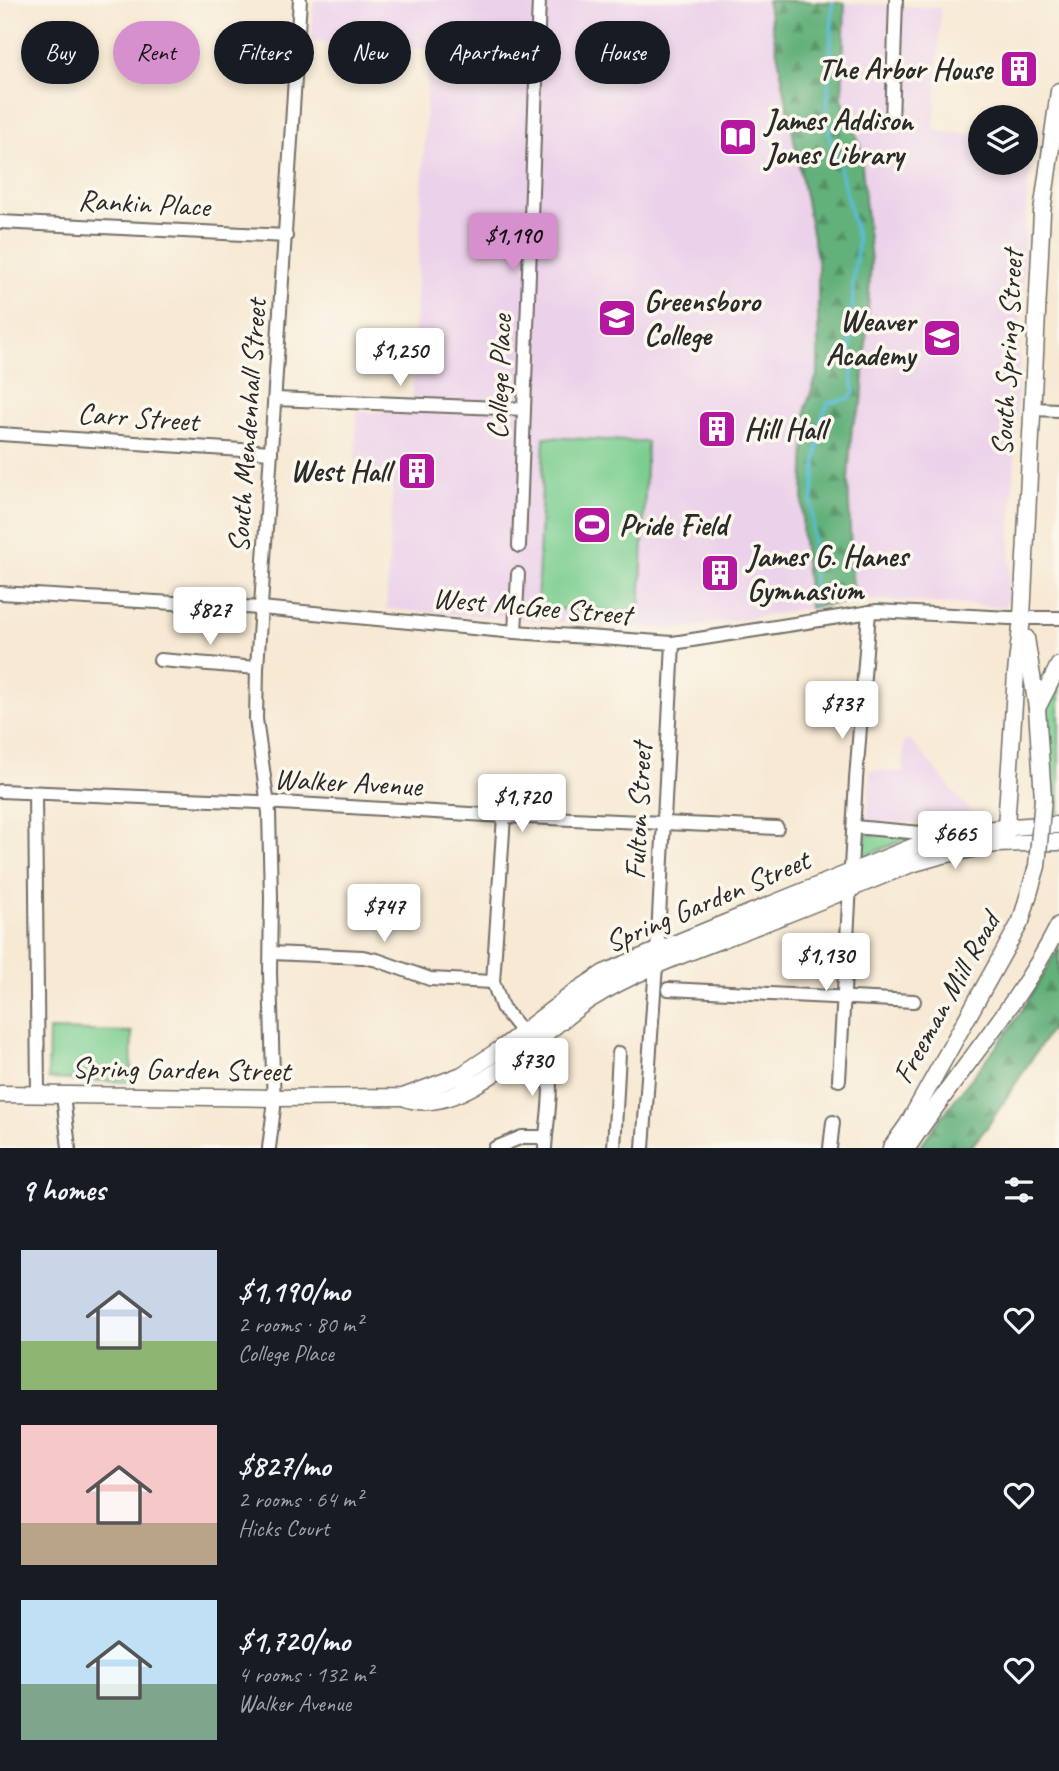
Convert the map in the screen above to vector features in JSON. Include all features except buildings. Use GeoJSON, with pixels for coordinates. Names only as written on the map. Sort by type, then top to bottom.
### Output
{"type":"FeatureCollection","features":[{"type":"Feature","properties":{"kind":"main road","name":"South Spring Street"},"geometry":{"type":"LineString","coordinates":[[1022,618],[1042,212],[1059,91]]}},
{"type":"Feature","properties":{"kind":"main road","name":"Freeman Mill Road"},"geometry":{"type":"LineString","coordinates":[[891,1148],[908,1124],[1021,921],[1037,866],[1043,798],[1037,709],[1022,618]]}},
{"type":"Feature","properties":{"kind":"main road"},"geometry":{"type":"LineString","coordinates":[[1006,834],[1022,618]]}},
{"type":"Feature","properties":{"kind":"main road"},"geometry":{"type":"LineString","coordinates":[[1037,709],[1059,665]]}},
{"type":"Feature","properties":{"kind":"main road","name":"Spring Garden Street"},"geometry":{"type":"LineString","coordinates":[[656,958],[850,890],[912,864],[1006,834],[1059,825]]}},
{"type":"Feature","properties":{"kind":"main road","name":"Spring Garden Street"},"geometry":{"type":"LineString","coordinates":[[0,1094],[403,1097],[414,1102],[427,1101],[470,1088],[490,1077],[529,1037],[656,958],[852,871],[948,835],[1006,834],[1059,842]]}},
{"type":"Feature","properties":{"kind":"main road","name":"Freeman Mill Road"},"geometry":{"type":"LineString","coordinates":[[907,1148],[935,1105],[1013,1000],[1055,932]]}},
{"type":"Feature","properties":{"kind":"street","name":"South Mendenhall Street"},"geometry":{"type":"LineString","coordinates":[[269,1148],[274,1098],[271,888],[267,803],[256,719],[257,668],[300,0]]}},
{"type":"Feature","properties":{"kind":"street","name":"College Place"},"geometry":{"type":"LineString","coordinates":[[519,547],[539,0]]}},
{"type":"Feature","properties":{"kind":"street"},"geometry":{"type":"LineString","coordinates":[[892,122],[896,0]]}},
{"type":"Feature","properties":{"kind":"street","name":"Rankin Place"},"geometry":{"type":"LineString","coordinates":[[0,222],[286,236]]}},
{"type":"Feature","properties":{"kind":"street"},"geometry":{"type":"LineString","coordinates":[[275,399],[524,410]]}},
{"type":"Feature","properties":{"kind":"street"},"geometry":{"type":"LineString","coordinates":[[1032,409],[1059,410]]}},
{"type":"Feature","properties":{"kind":"street","name":"Carr Street"},"geometry":{"type":"LineString","coordinates":[[0,434],[271,452]]}},
{"type":"Feature","properties":{"kind":"street"},"geometry":{"type":"LineString","coordinates":[[515,632],[518,574]]}},
{"type":"Feature","properties":{"kind":"street","name":"West McGee Street"},"geometry":{"type":"LineString","coordinates":[[0,593],[261,608],[515,632],[673,643],[869,612],[1059,618]]}},
{"type":"Feature","properties":{"kind":"street"},"geometry":{"type":"LineString","coordinates":[[839,1080],[869,612]]}},
{"type":"Feature","properties":{"kind":"street","name":"Fulton Street"},"geometry":{"type":"LineString","coordinates":[[643,1148],[673,643]]}},
{"type":"Feature","properties":{"kind":"street"},"geometry":{"type":"LineString","coordinates":[[160,660],[257,668]]}},
{"type":"Feature","properties":{"kind":"street","name":"Walker Avenue"},"geometry":{"type":"LineString","coordinates":[[0,791],[778,828]]}},
{"type":"Feature","properties":{"kind":"street"},"geometry":{"type":"LineString","coordinates":[[35,793],[38,1093]]}},
{"type":"Feature","properties":{"kind":"street"},"geometry":{"type":"LineString","coordinates":[[495,1148],[522,1137],[545,1143],[550,1071],[545,1053],[502,1006],[493,982],[504,816]]}},
{"type":"Feature","properties":{"kind":"street"},"geometry":{"type":"LineString","coordinates":[[854,827],[948,835]]}},
{"type":"Feature","properties":{"kind":"street"},"geometry":{"type":"LineString","coordinates":[[271,953],[363,957],[430,979],[493,982]]}},
{"type":"Feature","properties":{"kind":"street"},"geometry":{"type":"LineString","coordinates":[[668,989],[914,1001]]}},
{"type":"Feature","properties":{"kind":"street"},"geometry":{"type":"LineString","coordinates":[[614,1148],[619,1053]]}},
{"type":"Feature","properties":{"kind":"street"},"geometry":{"type":"LineString","coordinates":[[63,1095],[69,1148]]}},
{"type":"Feature","properties":{"kind":"street"},"geometry":{"type":"LineString","coordinates":[[830,1148],[833,1122]]}},
{"type":"Feature","properties":{"kind":"shaded area","name":"Greensboro College"},"geometry":{"type":"Polygon","coordinates":[[[314,0],[767,0],[818,263],[818,372],[806,407],[802,531],[810,608],[675,630],[386,609],[393,486],[354,484],[357,412],[411,413],[427,84],[561,84],[561,21],[425,21],[425,49],[411,48],[411,21],[328,21],[328,42],[314,41],[314,0]]]}},
{"type":"Feature","properties":{"kind":"shaded area","name":"Weaver Academy"},"geometry":{"type":"Polygon","coordinates":[[[845,3],[941,8],[934,131],[968,134],[968,175],[1029,175],[1008,600],[1004,607],[856,601],[852,577],[848,480],[852,426],[862,404],[871,262],[842,99],[845,3]]]}},
{"type":"Feature","properties":{"kind":"shaded area"},"geometry":{"type":"Polygon","coordinates":[[[910,739],[978,821],[961,825],[867,821],[870,770],[903,772],[904,742],[910,739]]]}},
{"type":"Feature","properties":{"kind":"green space"},"geometry":{"type":"Polygon","coordinates":[[[767,0],[845,3],[842,99],[860,145],[871,262],[862,404],[852,426],[848,480],[852,577],[856,601],[810,608],[802,531],[806,407],[818,372],[818,263],[767,0]]]}},
{"type":"Feature","properties":{"kind":"green space","name":"Pride Field"},"geometry":{"type":"Polygon","coordinates":[[[544,437],[647,442],[640,613],[537,608],[544,437]]]}},
{"type":"Feature","properties":{"kind":"green space"},"geometry":{"type":"Polygon","coordinates":[[[1059,681],[1059,819],[1053,818],[1046,708],[1059,681]]]}},
{"type":"Feature","properties":{"kind":"green space"},"geometry":{"type":"Polygon","coordinates":[[[866,833],[911,837],[866,856],[863,855],[866,833]]]}},
{"type":"Feature","properties":{"kind":"green space"},"geometry":{"type":"Polygon","coordinates":[[[1059,947],[1059,1017],[988,1126],[970,1148],[919,1148],[1005,1035],[1059,947]]]}},
{"type":"Feature","properties":{"kind":"green space"},"geometry":{"type":"Polygon","coordinates":[[[49,1030],[132,1032],[131,1082],[48,1079],[49,1030]]]}},
{"type":"Feature","properties":{"kind":"waterway"},"geometry":{"type":"LineString","coordinates":[[814,605],[812,504],[820,423],[828,403],[850,398],[854,392],[850,354],[858,242],[840,168],[831,143],[827,114],[833,3]]}},
{"type":"Feature","properties":{"kind":"place","name":"The Arbor House"},"geometry":{"type":"Point","coordinates":[1019,69]}},
{"type":"Feature","properties":{"kind":"place","name":"James Addison Jones Library"},"geometry":{"type":"Point","coordinates":[738,137]}},
{"type":"Feature","properties":{"kind":"place","name":"Greensboro College"},"geometry":{"type":"Point","coordinates":[617,318]}},
{"type":"Feature","properties":{"kind":"place","name":"Weaver Academy"},"geometry":{"type":"Point","coordinates":[942,338]}},
{"type":"Feature","properties":{"kind":"place","name":"Hill Hall"},"geometry":{"type":"Point","coordinates":[717,429]}},
{"type":"Feature","properties":{"kind":"place","name":"West Hall"},"geometry":{"type":"Point","coordinates":[417,471]}},
{"type":"Feature","properties":{"kind":"place","name":"Pride Field"},"geometry":{"type":"Point","coordinates":[592,525]}},
{"type":"Feature","properties":{"kind":"place","name":"James G. Hanes Gymnasium"},"geometry":{"type":"Point","coordinates":[720,573]}}]}
